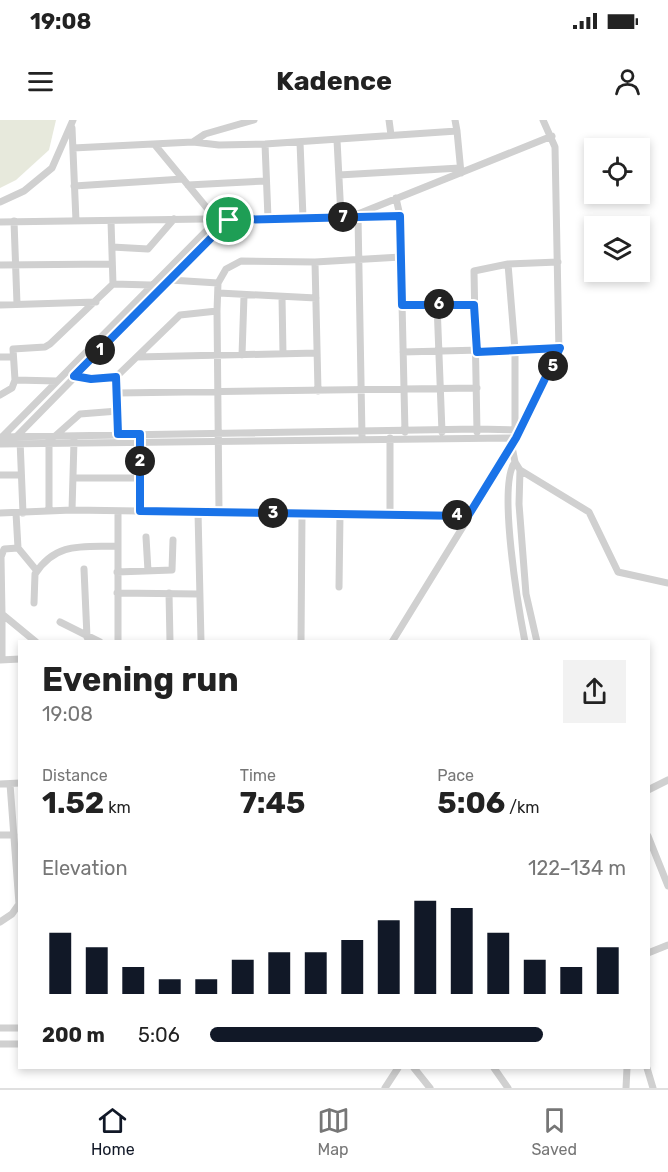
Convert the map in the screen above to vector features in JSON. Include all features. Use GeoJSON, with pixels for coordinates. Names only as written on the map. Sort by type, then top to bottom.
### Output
{"type":"FeatureCollection","features":[{"type":"Feature","properties":{"kind":"street"},"geometry":{"type":"LineString","coordinates":[[193,142],[205,134],[254,120]]}},
{"type":"Feature","properties":{"kind":"street"},"geometry":{"type":"LineString","coordinates":[[389,120],[391,135]]}},
{"type":"Feature","properties":{"kind":"street"},"geometry":{"type":"LineString","coordinates":[[455,120],[460,170]]}},
{"type":"Feature","properties":{"kind":"street"},"geometry":{"type":"LineString","coordinates":[[393,640],[512,447],[518,430],[560,348],[555,147],[543,120]]}},
{"type":"Feature","properties":{"kind":"street"},"geometry":{"type":"LineString","coordinates":[[72,121],[76,221]]}},
{"type":"Feature","properties":{"kind":"street"},"geometry":{"type":"LineString","coordinates":[[0,201],[24,191],[52,168],[72,121]]}},
{"type":"Feature","properties":{"kind":"street"},"geometry":{"type":"LineString","coordinates":[[73,148],[193,142],[265,144],[457,131]]}},
{"type":"Feature","properties":{"kind":"street"},"geometry":{"type":"LineString","coordinates":[[354,217],[460,170],[552,136]]}},
{"type":"Feature","properties":{"kind":"street"},"geometry":{"type":"LineString","coordinates":[[337,140],[341,217]]}},
{"type":"Feature","properties":{"kind":"street"},"geometry":{"type":"LineString","coordinates":[[300,142],[303,218]]}},
{"type":"Feature","properties":{"kind":"street"},"geometry":{"type":"LineString","coordinates":[[265,144],[268,218]]}},
{"type":"Feature","properties":{"kind":"street"},"geometry":{"type":"LineString","coordinates":[[155,145],[216,219]]}},
{"type":"Feature","properties":{"kind":"street"},"geometry":{"type":"LineString","coordinates":[[339,175],[460,170]]}},
{"type":"Feature","properties":{"kind":"street"},"geometry":{"type":"LineString","coordinates":[[74,186],[266,181]]}},
{"type":"Feature","properties":{"kind":"street"},"geometry":{"type":"LineString","coordinates":[[396,198],[400,216],[405,434]]}},
{"type":"Feature","properties":{"kind":"street"},"geometry":{"type":"LineString","coordinates":[[0,222],[400,216]]}},
{"type":"Feature","properties":{"kind":"street"},"geometry":{"type":"LineString","coordinates":[[354,217],[361,260],[362,435]]}},
{"type":"Feature","properties":{"kind":"street"},"geometry":{"type":"LineString","coordinates":[[112,247],[148,249],[174,219]]}},
{"type":"Feature","properties":{"kind":"street"},"geometry":{"type":"LineString","coordinates":[[38,571],[18,548],[21,475],[18,440],[69,377],[151,285],[216,219]]}},
{"type":"Feature","properties":{"kind":"street"},"geometry":{"type":"LineString","coordinates":[[69,377],[229,220]]}},
{"type":"Feature","properties":{"kind":"street"},"geometry":{"type":"LineString","coordinates":[[14,221],[17,304]]}},
{"type":"Feature","properties":{"kind":"street"},"geometry":{"type":"LineString","coordinates":[[0,395],[12,388],[15,381],[11,357],[15,348],[50,345],[113,284],[111,221]]}},
{"type":"Feature","properties":{"kind":"street"},"geometry":{"type":"LineString","coordinates":[[219,511],[217,311],[218,283],[226,269],[241,261],[315,262],[401,257]]}},
{"type":"Feature","properties":{"kind":"street"},"geometry":{"type":"LineString","coordinates":[[315,262],[318,391]]}},
{"type":"Feature","properties":{"kind":"street"},"geometry":{"type":"LineString","coordinates":[[477,438],[475,270],[508,264],[558,262]]}},
{"type":"Feature","properties":{"kind":"street"},"geometry":{"type":"LineString","coordinates":[[0,265],[112,264]]}},
{"type":"Feature","properties":{"kind":"street"},"geometry":{"type":"LineString","coordinates":[[508,264],[518,430]]}},
{"type":"Feature","properties":{"kind":"street"},"geometry":{"type":"LineString","coordinates":[[158,278],[167,283],[218,283]]}},
{"type":"Feature","properties":{"kind":"street"},"geometry":{"type":"LineString","coordinates":[[113,284],[151,285]]}},
{"type":"Feature","properties":{"kind":"street"},"geometry":{"type":"LineString","coordinates":[[219,294],[316,298]]}},
{"type":"Feature","properties":{"kind":"street"},"geometry":{"type":"LineString","coordinates":[[242,355],[244,296]]}},
{"type":"Feature","properties":{"kind":"street"},"geometry":{"type":"LineString","coordinates":[[282,297],[283,354]]}},
{"type":"Feature","properties":{"kind":"street"},"geometry":{"type":"LineString","coordinates":[[0,305],[96,302]]}},
{"type":"Feature","properties":{"kind":"street"},"geometry":{"type":"LineString","coordinates":[[437,304],[442,438]]}},
{"type":"Feature","properties":{"kind":"street"},"geometry":{"type":"LineString","coordinates":[[402,305],[474,305]]}},
{"type":"Feature","properties":{"kind":"street"},"geometry":{"type":"LineString","coordinates":[[15,381],[57,381],[69,377],[91,379],[116,377],[180,315],[217,311]]}},
{"type":"Feature","properties":{"kind":"street"},"geometry":{"type":"LineString","coordinates":[[403,352],[477,352],[560,348]]}},
{"type":"Feature","properties":{"kind":"street"},"geometry":{"type":"LineString","coordinates":[[136,357],[317,353]]}},
{"type":"Feature","properties":{"kind":"street"},"geometry":{"type":"LineString","coordinates":[[0,357],[11,357]]}},
{"type":"Feature","properties":{"kind":"street"},"geometry":{"type":"LineString","coordinates":[[116,377],[118,434]]}},
{"type":"Feature","properties":{"kind":"street"},"geometry":{"type":"LineString","coordinates":[[1,440],[57,381]]}},
{"type":"Feature","properties":{"kind":"street"},"geometry":{"type":"LineString","coordinates":[[117,393],[477,388]]}},
{"type":"Feature","properties":{"kind":"street"},"geometry":{"type":"LineString","coordinates":[[49,511],[51,439],[80,414],[118,411]]}},
{"type":"Feature","properties":{"kind":"street"},"geometry":{"type":"LineString","coordinates":[[1,440],[51,439],[140,444],[219,438],[405,434],[442,429],[518,430]]}},
{"type":"Feature","properties":{"kind":"street"},"geometry":{"type":"LineString","coordinates":[[74,440],[118,434],[219,438]]}},
{"type":"Feature","properties":{"kind":"street"},"geometry":{"type":"LineString","coordinates":[[140,434],[140,511]]}},
{"type":"Feature","properties":{"kind":"street"},"geometry":{"type":"LineString","coordinates":[[362,435],[390,438],[405,434],[442,438],[516,438]]}},
{"type":"Feature","properties":{"kind":"street"},"geometry":{"type":"LineString","coordinates":[[390,438],[390,513]]}},
{"type":"Feature","properties":{"kind":"street"},"geometry":{"type":"LineString","coordinates":[[72,510],[74,440]]}},
{"type":"Feature","properties":{"kind":"street"},"geometry":{"type":"LineString","coordinates":[[512,447],[515,462],[520,470],[589,512],[618,572],[668,583]]}},
{"type":"Feature","properties":{"kind":"street"},"geometry":{"type":"LineString","coordinates":[[515,462],[510,468],[510,532],[525,640]]}},
{"type":"Feature","properties":{"kind":"street"},"geometry":{"type":"LineString","coordinates":[[520,470],[519,504],[526,594],[537,640]]}},
{"type":"Feature","properties":{"kind":"street"},"geometry":{"type":"LineString","coordinates":[[0,475],[21,475]]}},
{"type":"Feature","properties":{"kind":"street"},"geometry":{"type":"LineString","coordinates":[[74,478],[140,478]]}},
{"type":"Feature","properties":{"kind":"street"},"geometry":{"type":"LineString","coordinates":[[0,513],[72,510],[340,515],[390,513],[468,516]]}},
{"type":"Feature","properties":{"kind":"street"},"geometry":{"type":"LineString","coordinates":[[118,512],[118,640]]}},
{"type":"Feature","properties":{"kind":"street"},"geometry":{"type":"LineString","coordinates":[[198,512],[198,594],[201,640]]}},
{"type":"Feature","properties":{"kind":"street"},"geometry":{"type":"LineString","coordinates":[[301,640],[302,513]]}},
{"type":"Feature","properties":{"kind":"street"},"geometry":{"type":"LineString","coordinates":[[339,587],[340,515]]}},
{"type":"Feature","properties":{"kind":"street"},"geometry":{"type":"LineString","coordinates":[[146,537],[148,571]]}},
{"type":"Feature","properties":{"kind":"street"},"geometry":{"type":"LineString","coordinates":[[117,572],[173,569],[172,540]]}},
{"type":"Feature","properties":{"kind":"street"},"geometry":{"type":"LineString","coordinates":[[34,603],[34,580],[38,571],[59,551],[68,547],[117,546]]}},
{"type":"Feature","properties":{"kind":"street"},"geometry":{"type":"LineString","coordinates":[[18,548],[2,551],[1,660],[18,659]]}},
{"type":"Feature","properties":{"kind":"street"},"geometry":{"type":"LineString","coordinates":[[84,569],[87,637]]}},
{"type":"Feature","properties":{"kind":"street"},"geometry":{"type":"LineString","coordinates":[[117,593],[198,594]]}},
{"type":"Feature","properties":{"kind":"street"},"geometry":{"type":"LineString","coordinates":[[169,593],[170,640]]}},
{"type":"Feature","properties":{"kind":"street"},"geometry":{"type":"LineString","coordinates":[[2,614],[34,640]]}},
{"type":"Feature","properties":{"kind":"street"},"geometry":{"type":"LineString","coordinates":[[60,622],[95,640]]}},
{"type":"Feature","properties":{"kind":"street"},"geometry":{"type":"LineString","coordinates":[[650,789],[668,780]]}},
{"type":"Feature","properties":{"kind":"street"},"geometry":{"type":"LineString","coordinates":[[0,784],[18,783]]}},
{"type":"Feature","properties":{"kind":"street"},"geometry":{"type":"LineString","coordinates":[[10,784],[18,887]]}},
{"type":"Feature","properties":{"kind":"street"},"geometry":{"type":"LineString","coordinates":[[0,836],[15,835]]}},
{"type":"Feature","properties":{"kind":"street"},"geometry":{"type":"LineString","coordinates":[[650,841],[668,886]]}},
{"type":"Feature","properties":{"kind":"street"},"geometry":{"type":"LineString","coordinates":[[0,922],[12,914],[18,905]]}},
{"type":"Feature","properties":{"kind":"street"},"geometry":{"type":"LineString","coordinates":[[650,952],[668,945]]}},
{"type":"Feature","properties":{"kind":"street"},"geometry":{"type":"LineString","coordinates":[[0,1028],[18,1028]]}},
{"type":"Feature","properties":{"kind":"street"},"geometry":{"type":"LineString","coordinates":[[0,1044],[18,1044]]}},
{"type":"Feature","properties":{"kind":"street"},"geometry":{"type":"LineString","coordinates":[[385,1088],[397,1069]]}},
{"type":"Feature","properties":{"kind":"street"},"geometry":{"type":"LineString","coordinates":[[415,1069],[430,1088]]}},
{"type":"Feature","properties":{"kind":"street"},"geometry":{"type":"LineString","coordinates":[[495,1069],[508,1088]]}},
{"type":"Feature","properties":{"kind":"street"},"geometry":{"type":"LineString","coordinates":[[626,1088],[627,1069]]}},
{"type":"Feature","properties":{"kind":"street"},"geometry":{"type":"LineString","coordinates":[[647,1069],[652,1088]]}},
{"type":"Feature","properties":{"kind":"shaded area"},"geometry":{"type":"Polygon","coordinates":[[[0,120],[56,120],[49,150],[16,180],[0,188],[0,120]]]}},
{"type":"Feature","properties":{"kind":"route"},"geometry":{"type":"LineString","coordinates":[[400,216],[402,305],[474,305],[477,352],[560,348],[558,357],[512,447],[468,516],[390,513],[340,515],[140,511],[140,434],[118,434],[116,377],[91,379],[74,376],[229,220],[400,216]]}}]}
